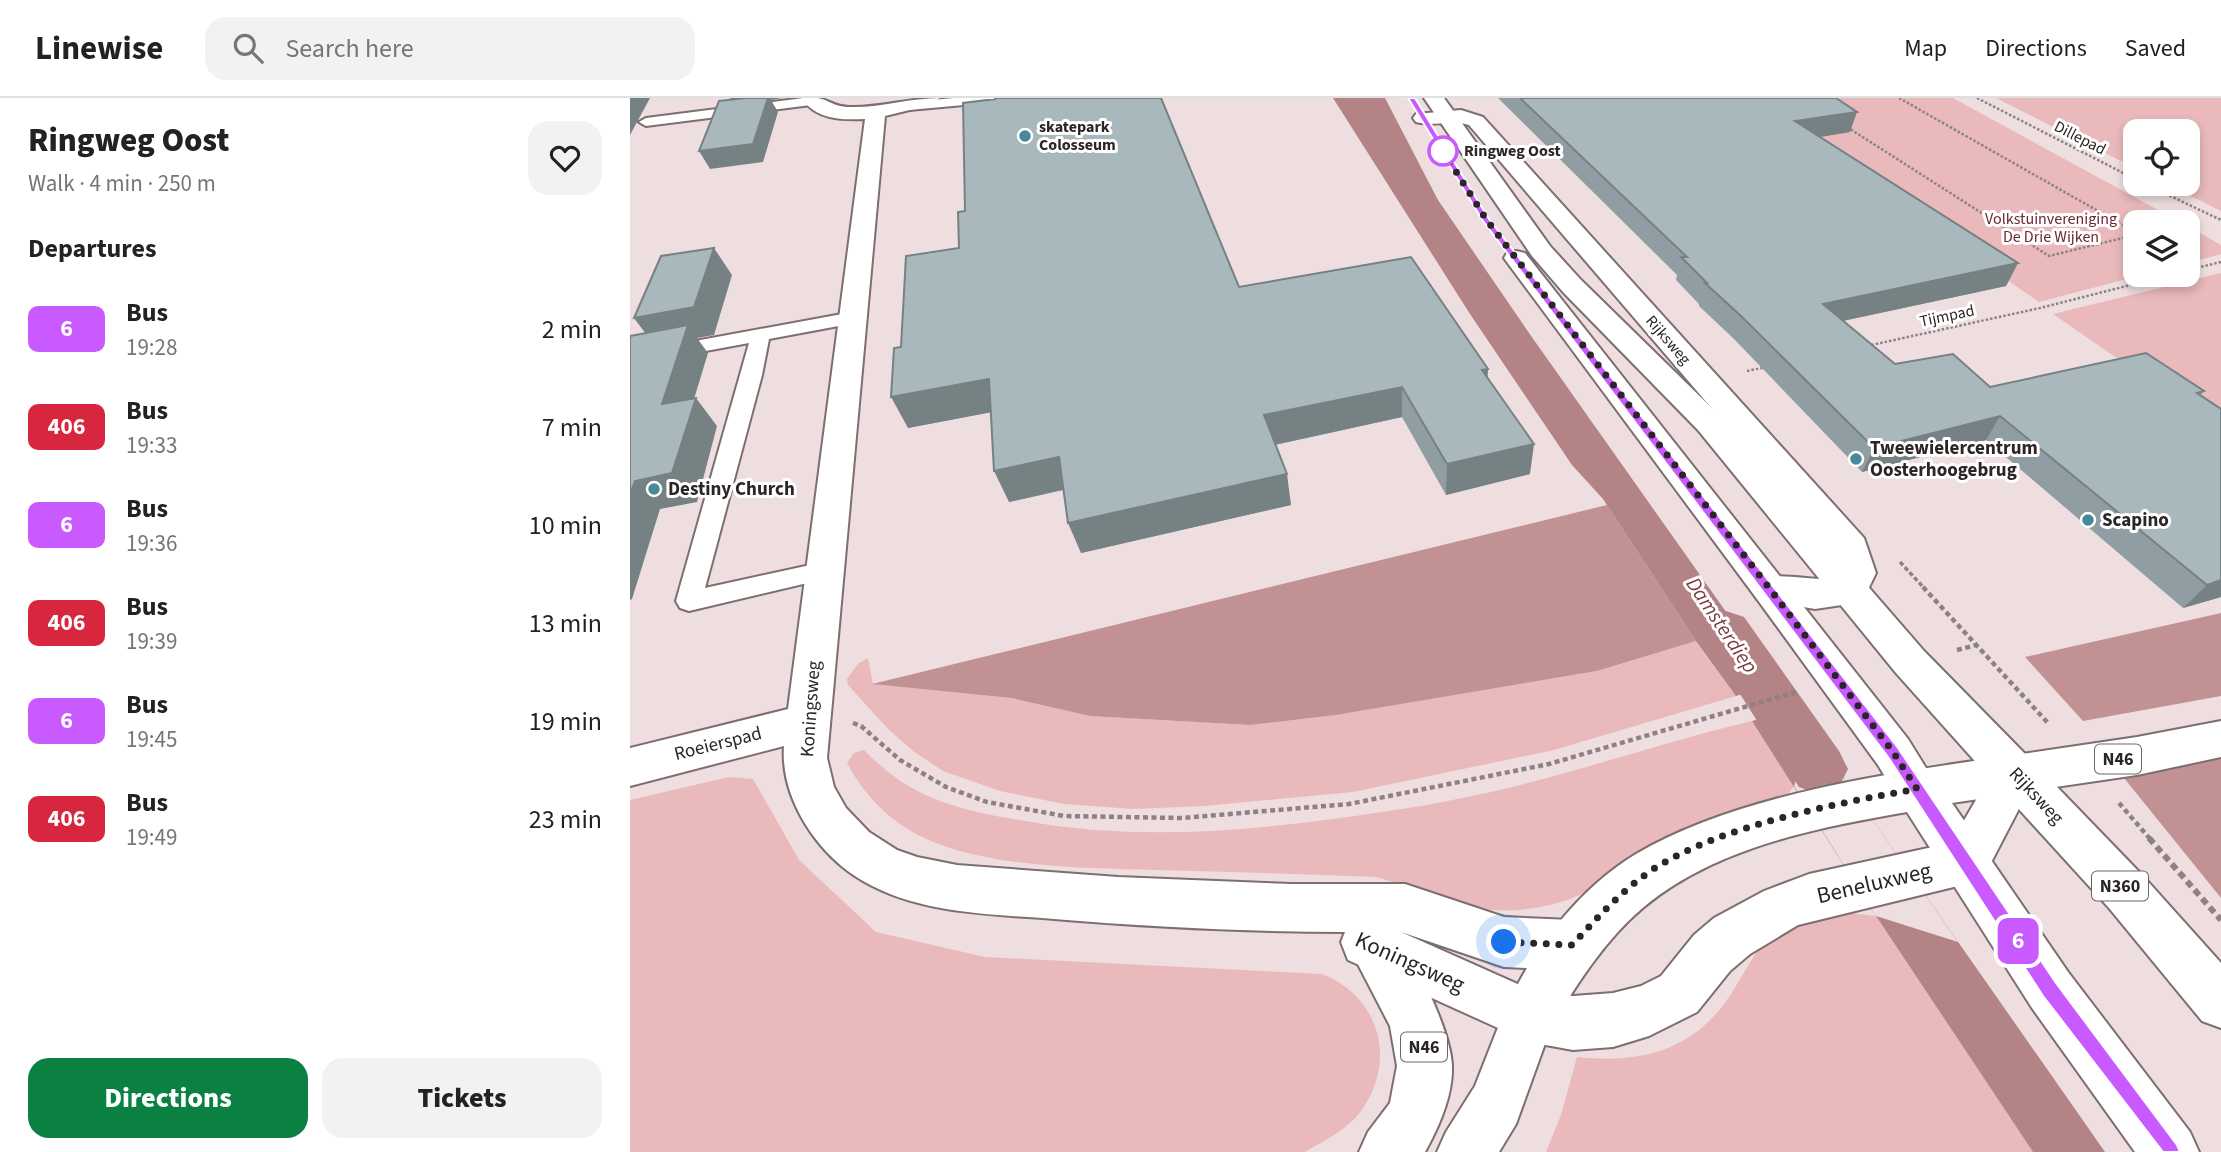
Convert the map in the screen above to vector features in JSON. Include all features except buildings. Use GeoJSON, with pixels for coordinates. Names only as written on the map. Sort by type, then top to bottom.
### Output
{"type":"FeatureCollection","features":[{"type":"Feature","properties":{"kind":"main road"},"geometry":{"type":"LineString","coordinates":[[811,99],[833,111],[876,112],[909,106],[930,98]]}},
{"type":"Feature","properties":{"kind":"main road","name":"Koningsweg"},"geometry":{"type":"LineString","coordinates":[[876,112],[807,722],[805,758],[813,792],[830,824],[852,847],[881,866],[917,880],[957,888],[1105,900],[1291,908],[1405,908],[1504,942],[1572,945]]}},
{"type":"Feature","properties":{"kind":"main road","name":"Rijksweg"},"geometry":{"type":"LineString","coordinates":[[1430,114],[1541,251],[1600,315],[1709,424],[1910,662],[2126,892],[2221,1002]]}},
{"type":"Feature","properties":{"kind":"main road"},"geometry":{"type":"LineString","coordinates":[[1502,241],[1839,681],[1917,789],[2050,990],[2170,1152]]}},
{"type":"Feature","properties":{"kind":"main road"},"geometry":{"type":"LineString","coordinates":[[1770,589],[1815,594],[1849,592]]}},
{"type":"Feature","properties":{"kind":"main road","name":"Roeierspad"},"geometry":{"type":"LineString","coordinates":[[630,767],[807,722]]}},
{"type":"Feature","properties":{"kind":"main road","name":"N46"},"geometry":{"type":"LineString","coordinates":[[2015,774],[2137,756],[2221,738]]}},
{"type":"Feature","properties":{"kind":"main road"},"geometry":{"type":"LineString","coordinates":[[1466,1152],[1496,1104],[1529,1016],[1572,945],[1615,899],[1655,868],[1701,844],[1858,799],[2015,774]]}},
{"type":"Feature","properties":{"kind":"main road"},"geometry":{"type":"LineString","coordinates":[[1966,862],[2015,774]]}},
{"type":"Feature","properties":{"kind":"main road","name":"Beneluxweg"},"geometry":{"type":"LineString","coordinates":[[1529,1016],[1573,1023],[1614,1020],[1649,1010],[1679,994],[1712,953],[1754,922],[1809,897],[1966,862]]}},
{"type":"Feature","properties":{"kind":"main road","name":"Koningsweg"},"geometry":{"type":"LineString","coordinates":[[1291,908],[1529,1016]]}},
{"type":"Feature","properties":{"kind":"main road","name":"N46"},"geometry":{"type":"LineString","coordinates":[[1373,945],[1419,1026],[1425,1049],[1421,1098],[1409,1125],[1388,1152]]}},
{"type":"Feature","properties":{"kind":"lane"},"geometry":{"type":"LineString","coordinates":[[909,106],[997,98]]}},
{"type":"Feature","properties":{"kind":"lane"},"geometry":{"type":"LineString","coordinates":[[646,122],[811,99]]}},
{"type":"Feature","properties":{"kind":"lane"},"geometry":{"type":"LineString","coordinates":[[630,359],[853,318]]}},
{"type":"Feature","properties":{"kind":"lane"},"geometry":{"type":"LineString","coordinates":[[760,336],[752,375],[689,601],[824,571]]}},
{"type":"Feature","properties":{"kind":"path"},"geometry":{"type":"LineString","coordinates":[[1899,98],[2123,227]]}},
{"type":"Feature","properties":{"kind":"path","name":"Dillepad"},"geometry":{"type":"LineString","coordinates":[[1977,98],[2123,173]]}},
{"type":"Feature","properties":{"kind":"path"},"geometry":{"type":"LineString","coordinates":[[1842,124],[2049,256],[2123,237]]}},
{"type":"Feature","properties":{"kind":"path"},"geometry":{"type":"LineString","coordinates":[[2170,196],[2221,220]]}},
{"type":"Feature","properties":{"kind":"path"},"geometry":{"type":"LineString","coordinates":[[2200,267],[2221,262]]}},
{"type":"Feature","properties":{"kind":"path","name":"Tijmpad"},"geometry":{"type":"LineString","coordinates":[[1864,346],[2123,287]]}},
{"type":"Feature","properties":{"kind":"path"},"geometry":{"type":"LineString","coordinates":[[1742,372],[1769,367]]}},
{"type":"Feature","properties":{"kind":"path"},"geometry":{"type":"LineString","coordinates":[[807,722],[843,720],[861,726],[900,760],[935,780],[987,802],[1063,816],[1182,818],[1349,804],[1549,764],[1785,695]]}},
{"type":"Feature","properties":{"kind":"green space","name":"Volkstuinvereniging De Drie Wijken"},"geometry":{"type":"Polygon","coordinates":[[[1741,98],[1953,98],[2123,191],[2123,196],[2132,196],[2158,210],[2123,210],[2123,280],[2039,302],[1741,98]]]}},
{"type":"Feature","properties":{"kind":"green space"},"geometry":{"type":"Polygon","coordinates":[[[1996,98],[2221,98],[2221,211],[2191,196],[2200,196],[2200,119],[2123,119],[2123,162],[1996,98]]]}},
{"type":"Feature","properties":{"kind":"green space"},"geometry":{"type":"Polygon","coordinates":[[[2200,233],[2221,245],[2221,254],[2200,260],[2200,233]]]}},
{"type":"Feature","properties":{"kind":"green space"},"geometry":{"type":"Polygon","coordinates":[[[2221,273],[2221,430],[2053,314],[2164,287],[2200,287],[2200,278],[2221,273]]]}},
{"type":"Feature","properties":{"kind":"green space"},"geometry":{"type":"Polygon","coordinates":[[[1696,641],[1736,696],[1554,750],[1353,792],[1204,806],[1133,809],[1064,804],[1000,791],[943,771],[913,751],[888,729],[848,685],[847,679],[858,664],[868,658],[873,684],[1011,698],[1090,716],[1250,725],[1336,715],[1597,671],[1696,641]]]}},
{"type":"Feature","properties":{"kind":"green space"},"geometry":{"type":"Polygon","coordinates":[[[1752,721],[1794,786],[1786,797],[1709,820],[1664,837],[1609,880],[1578,896],[1545,906],[1511,910],[1463,905],[1375,877],[1072,867],[984,857],[931,841],[893,819],[872,799],[847,763],[854,753],[864,750],[900,781],[919,792],[958,807],[1001,817],[1100,830],[1212,831],[1349,817],[1466,797],[1512,787],[1752,721]]]}},
{"type":"Feature","properties":{"kind":"green space"},"geometry":{"type":"Polygon","coordinates":[[[729,777],[753,779],[799,860],[876,932],[985,957],[1322,974],[1342,984],[1357,998],[1369,1014],[1377,1032],[1379,1071],[1372,1091],[1361,1111],[1349,1124],[1305,1152],[630,1152],[630,800],[729,777]]]}},
{"type":"Feature","properties":{"kind":"green space"},"geometry":{"type":"Polygon","coordinates":[[[1843,912],[1876,916],[2033,1152],[1546,1152],[1561,1115],[1577,1057],[1626,1058],[1668,1048],[1688,1038],[1705,1025],[1721,1007],[1755,954],[1774,935],[1796,923],[1843,912]]]}},
{"type":"Feature","properties":{"kind":"shaded area"},"geometry":{"type":"Polygon","coordinates":[[[1607,505],[1696,641],[1597,671],[1336,715],[1250,725],[1090,716],[1011,698],[872,684],[1607,505]]]}},
{"type":"Feature","properties":{"kind":"shaded area"},"geometry":{"type":"Polygon","coordinates":[[[2221,613],[2221,696],[2083,721],[2025,657],[2221,613]]]}},
{"type":"Feature","properties":{"kind":"shaded area"},"geometry":{"type":"Polygon","coordinates":[[[2221,757],[2221,898],[2124,778],[2221,757]]]}},
{"type":"Feature","properties":{"kind":"water"},"geometry":{"type":"Polygon","coordinates":[[[1333,98],[1385,98],[1438,200],[1777,684],[1736,696],[1696,641],[1603,499],[1572,465],[1470,314],[1333,98]]]}},
{"type":"Feature","properties":{"kind":"water"},"geometry":{"type":"Polygon","coordinates":[[[1795,709],[2105,1152],[2033,1152],[1876,916],[1752,721],[1795,709]]]}},
{"type":"Feature","properties":{"kind":"pier"},"geometry":{"type":"Polygon","coordinates":[[[1812,733],[1958,942],[1876,916],[1794,786],[1812,733]]]}},
{"type":"Feature","properties":{"kind":"waterway","name":"Damsterdiep"},"geometry":{"type":"LineString","coordinates":[[1726,631],[1819,769]]}},
{"type":"Feature","properties":{"kind":"bus line","name":"6"},"geometry":{"type":"LineString","coordinates":[[1412,98],[1486,219],[1893,752],[2050,990],[2170,1152]]}},
{"type":"Feature","properties":{"kind":"place","name":"skatepark Colosseum"},"geometry":{"type":"Point","coordinates":[1025,136]}},
{"type":"Feature","properties":{"kind":"place","name":"Ringweg Oost"},"geometry":{"type":"Point","coordinates":[1443,151]}},
{"type":"Feature","properties":{"kind":"place","name":"Tweewielercentrum Oosterhoogebrug"},"geometry":{"type":"Point","coordinates":[1856,459]}},
{"type":"Feature","properties":{"kind":"place","name":"Destiny Church"},"geometry":{"type":"Point","coordinates":[654,489]}},
{"type":"Feature","properties":{"kind":"place","name":"Scapino"},"geometry":{"type":"Point","coordinates":[2088,520]}},
{"type":"Feature","properties":{"kind":"route"},"geometry":{"type":"LineString","coordinates":[[1443,151],[1486,219],[1770,589],[1893,752],[1917,789],[1858,799],[1701,844],[1655,868],[1615,899],[1572,945],[1504,942]]}}]}
